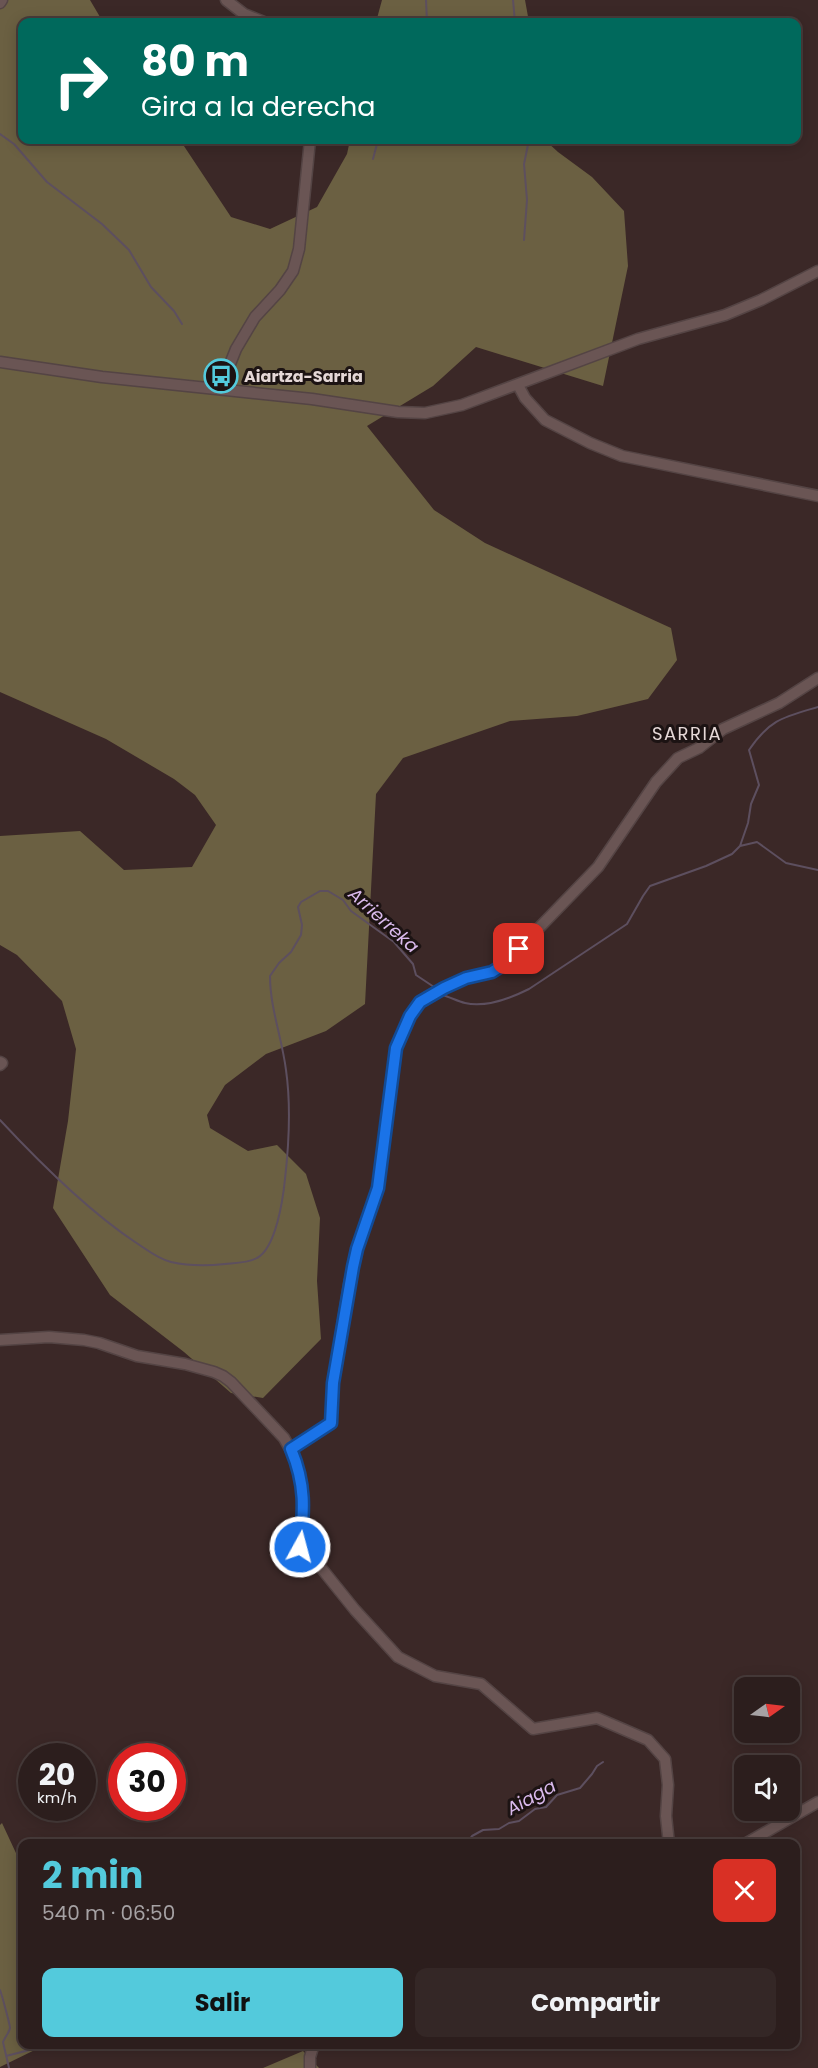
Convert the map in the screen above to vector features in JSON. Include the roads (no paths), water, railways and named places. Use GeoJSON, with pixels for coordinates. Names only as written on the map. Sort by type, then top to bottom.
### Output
{"type":"FeatureCollection","features":[{"type":"Feature","properties":{"kind":"street"},"geometry":{"type":"LineString","coordinates":[[226,0],[244,14],[254,18]]}},
{"type":"Feature","properties":{"kind":"street"},"geometry":{"type":"LineString","coordinates":[[220,389],[245,333],[293,270],[298,249],[310,144]]}},
{"type":"Feature","properties":{"kind":"street"},"geometry":{"type":"LineString","coordinates":[[0,362],[102,377],[312,399],[398,412],[425,413],[462,405],[638,339],[740,309],[818,271]]}},
{"type":"Feature","properties":{"kind":"street"},"geometry":{"type":"LineString","coordinates":[[518,385],[525,398],[545,420],[622,456],[818,496]]}},
{"type":"Feature","properties":{"kind":"street"},"geometry":{"type":"LineString","coordinates":[[291,1449],[331,1423],[333,1383],[353,1267],[378,1188],[396,1048],[410,1016],[420,1002],[446,987],[466,978],[492,972],[503,965],[598,867],[656,782],[678,758],[699,748],[723,729],[779,703],[818,678]]}},
{"type":"Feature","properties":{"kind":"street"},"geometry":{"type":"LineString","coordinates":[[0,1340],[49,1338],[84,1340],[143,1358],[185,1364],[223,1376],[284,1438],[291,1449],[304,1497],[301,1554],[322,1569],[355,1610],[398,1657],[435,1676],[481,1684],[533,1729],[597,1718],[648,1740],[665,1759],[668,1785],[666,1816],[668,1839]]}},
{"type":"Feature","properties":{"kind":"street"},"geometry":{"type":"LineString","coordinates":[[754,1839],[818,1802]]}},
{"type":"Feature","properties":{"kind":"street"},"geometry":{"type":"LineString","coordinates":[[310,2068],[312,2049]]}},
{"type":"Feature","properties":{"kind":"waterway"},"geometry":{"type":"LineString","coordinates":[[426,0],[427,18]]}},
{"type":"Feature","properties":{"kind":"waterway"},"geometry":{"type":"LineString","coordinates":[[513,0],[515,18]]}},
{"type":"Feature","properties":{"kind":"waterway"},"geometry":{"type":"LineString","coordinates":[[0,134],[14,144],[47,182],[102,224],[129,250],[151,287],[174,311],[182,324]]}},
{"type":"Feature","properties":{"kind":"waterway"},"geometry":{"type":"LineString","coordinates":[[373,159],[377,144]]}},
{"type":"Feature","properties":{"kind":"waterway"},"geometry":{"type":"LineString","coordinates":[[524,240],[527,200],[524,164],[528,144]]}},
{"type":"Feature","properties":{"kind":"waterway","name":"Arrierreka"},"geometry":{"type":"LineString","coordinates":[[442,995],[465,1003],[481,1004],[506,999],[529,989],[627,924],[650,886],[732,854],[740,846],[748,823],[751,804],[759,785],[749,750],[771,725],[818,707]]}},
{"type":"Feature","properties":{"kind":"waterway"},"geometry":{"type":"LineString","coordinates":[[740,846],[757,842],[786,863],[818,870]]}},
{"type":"Feature","properties":{"kind":"waterway","name":"Arrierreka"},"geometry":{"type":"LineString","coordinates":[[0,1120],[82,1201],[117,1229],[157,1256],[166,1261],[191,1265],[218,1265],[250,1261],[264,1253],[274,1234],[284,1188],[289,1097],[270,976],[291,952],[301,935],[302,925],[298,907],[301,902],[320,891],[328,891],[343,900],[351,911],[394,942],[413,964],[416,975],[437,989]]}},
{"type":"Feature","properties":{"kind":"waterway","name":"Aiaga"},"geometry":{"type":"LineString","coordinates":[[470,1839],[483,1830],[499,1829],[509,1823],[519,1821],[535,1809],[546,1807],[557,1795],[580,1788],[597,1766],[603,1762]]}},
{"type":"Feature","properties":{"kind":"waterway"},"geometry":{"type":"LineString","coordinates":[[0,1990],[10,2028],[3,2042],[9,2068]]}},
{"type":"Feature","properties":{"kind":"waterway","name":"Aiaga"},"geometry":{"type":"LineString","coordinates":[[6,2056],[33,2049]]}},
{"type":"Feature","properties":{"kind":"place","name":"Aiartza-Sarria"},"geometry":{"type":"Point","coordinates":[221,376]}},
{"type":"Feature","properties":{"kind":"district","name":"SARRIA"},"geometry":{"type":"Point","coordinates":[687,733]}}]}
